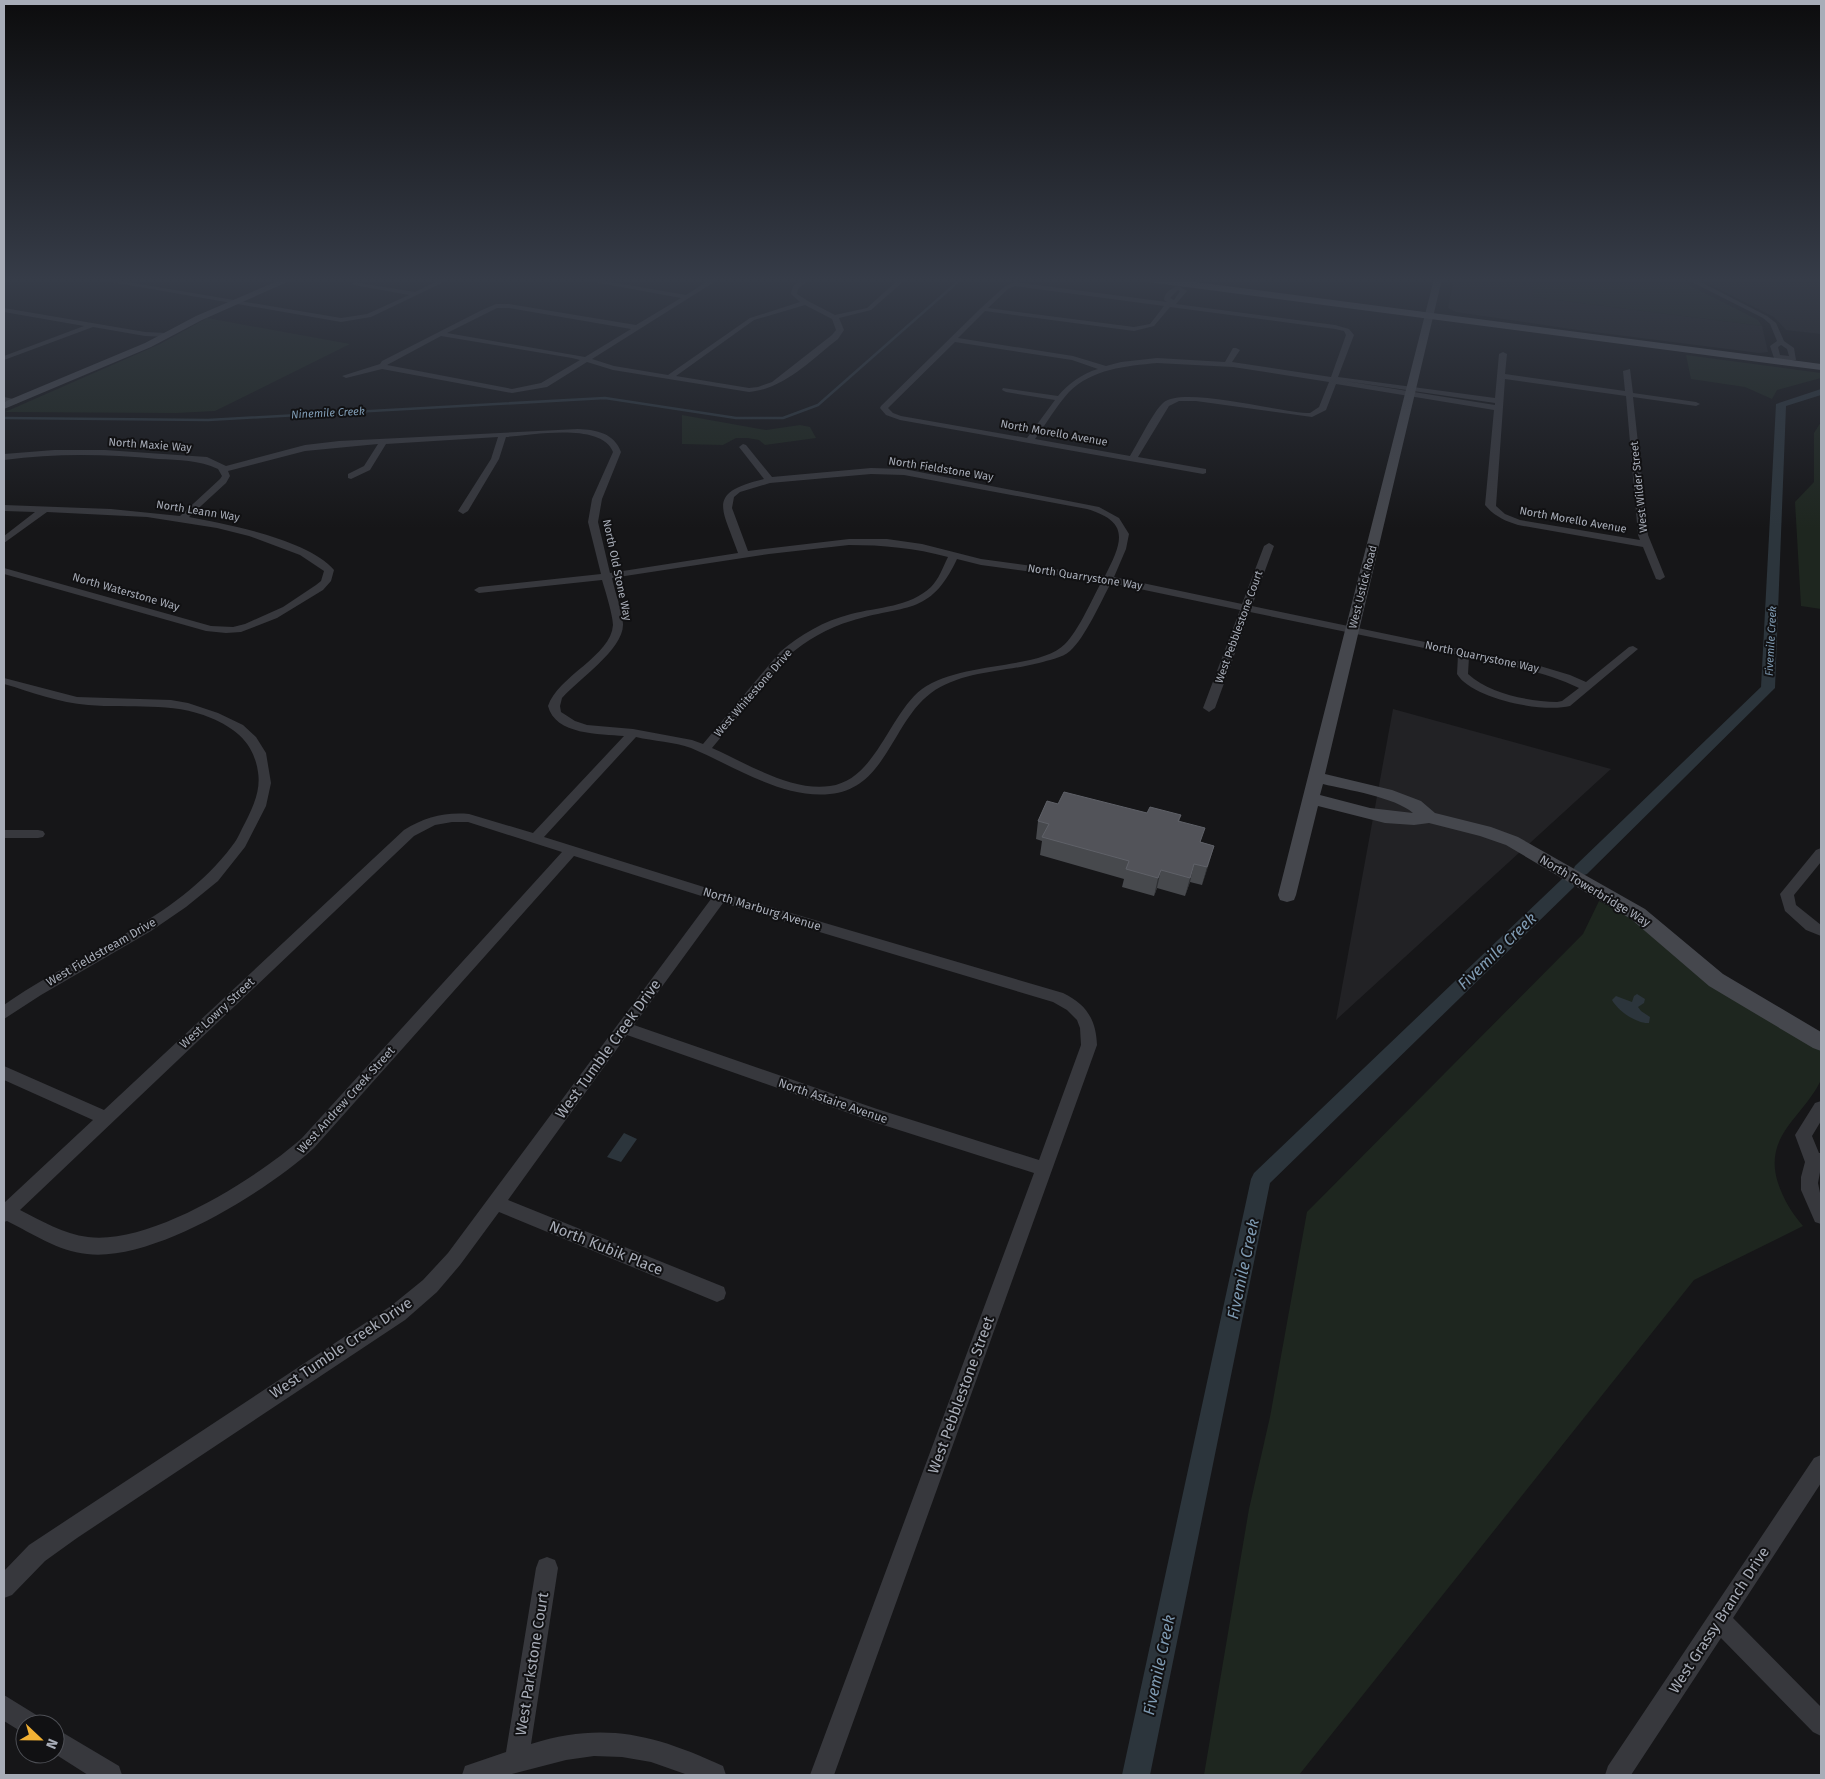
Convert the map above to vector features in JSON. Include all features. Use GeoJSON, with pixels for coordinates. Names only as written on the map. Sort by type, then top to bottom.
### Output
{"type":"FeatureCollection","features":[{"type":"Feature","properties":{"kind":"main road"},"geometry":{"type":"LineString","coordinates":[[4,406],[106,362]]}},
{"type":"Feature","properties":{"kind":"main road","name":"West Ustick Road"},"geometry":{"type":"LineString","coordinates":[[1287,895],[1417,362]]}},
{"type":"Feature","properties":{"kind":"main road"},"geometry":{"type":"LineString","coordinates":[[1792,362],[1821,367]]}},
{"type":"Feature","properties":{"kind":"main road","name":"North Towerbridge Way"},"geometry":{"type":"LineString","coordinates":[[1316,777],[1386,794],[1415,805],[1429,817],[1485,831],[1512,842],[1618,901],[1654,926],[1716,980],[1821,1042]]}},
{"type":"Feature","properties":{"kind":"street"},"geometry":{"type":"LineString","coordinates":[[346,376],[383,366],[387,362]]}},
{"type":"Feature","properties":{"kind":"street"},"geometry":{"type":"LineString","coordinates":[[383,366],[512,391],[544,385],[582,362]]}},
{"type":"Feature","properties":{"kind":"street"},"geometry":{"type":"LineString","coordinates":[[596,362],[613,368],[749,390],[769,387],[802,362]]}},
{"type":"Feature","properties":{"kind":"street"},"geometry":{"type":"LineString","coordinates":[[670,377],[692,362]]}},
{"type":"Feature","properties":{"kind":"street","name":"North Morello Avenue"},"geometry":{"type":"LineString","coordinates":[[929,362],[886,404],[884,408],[886,412],[900,418],[1203,470]]}},
{"type":"Feature","properties":{"kind":"street"},"geometry":{"type":"LineString","coordinates":[[1085,362],[1103,368]]}},
{"type":"Feature","properties":{"kind":"street"},"geometry":{"type":"LineString","coordinates":[[1029,440],[1075,383],[1103,368],[1132,362]]}},
{"type":"Feature","properties":{"kind":"street"},"geometry":{"type":"LineString","coordinates":[[1192,362],[1228,365],[1333,380],[1344,379],[1498,405],[1502,362]]}},
{"type":"Feature","properties":{"kind":"street"},"geometry":{"type":"LineString","coordinates":[[1133,458],[1166,404],[1178,399],[1196,399],[1302,415],[1319,412],[1323,408],[1340,362]]}},
{"type":"Feature","properties":{"kind":"street","name":"West Wilder Street"},"geometry":{"type":"LineString","coordinates":[[1626,371],[1645,544],[1660,577]]}},
{"type":"Feature","properties":{"kind":"street"},"geometry":{"type":"LineString","coordinates":[[1501,376],[1696,404]]}},
{"type":"Feature","properties":{"kind":"street"},"geometry":{"type":"LineString","coordinates":[[1006,390],[1061,399]]}},
{"type":"Feature","properties":{"kind":"street"},"geometry":{"type":"LineString","coordinates":[[4,399],[15,402]]}},
{"type":"Feature","properties":{"kind":"street","name":"North Morello Avenue"},"geometry":{"type":"LineString","coordinates":[[1498,405],[1490,505],[1497,514],[1518,522],[1645,544]]}},
{"type":"Feature","properties":{"kind":"street","name":"North Old Stone Way"},"geometry":{"type":"LineString","coordinates":[[224,469],[311,447],[503,434],[584,432],[602,436],[616,447],[616,457],[597,499],[593,522],[618,625],[616,633],[602,653],[557,696],[554,706],[556,714],[571,724],[585,729],[633,733],[677,740],[705,749],[790,787],[807,791],[825,791],[845,787]]}},
{"type":"Feature","properties":{"kind":"street"},"geometry":{"type":"LineString","coordinates":[[462,511],[495,459],[503,434]]}},
{"type":"Feature","properties":{"kind":"street"},"geometry":{"type":"LineString","coordinates":[[352,476],[367,468],[384,441]]}},
{"type":"Feature","properties":{"kind":"street"},"geometry":{"type":"LineString","coordinates":[[743,447],[770,480]]}},
{"type":"Feature","properties":{"kind":"street","name":"North Maxie Way"},"geometry":{"type":"LineString","coordinates":[[4,457],[51,452],[100,452],[207,460],[224,469]]}},
{"type":"Feature","properties":{"kind":"street"},"geometry":{"type":"LineString","coordinates":[[182,519],[223,481],[226,476],[224,469]]}},
{"type":"Feature","properties":{"kind":"street","name":"North Fieldstone Way"},"geometry":{"type":"LineString","coordinates":[[744,554],[727,508],[727,502],[737,490],[770,480],[871,471],[893,471],[1095,509],[1105,513],[1119,523],[1124,538],[1108,579]]}},
{"type":"Feature","properties":{"kind":"street","name":"North Leann Way"},"geometry":{"type":"LineString","coordinates":[[4,508],[45,509],[182,519],[234,528],[268,539],[321,562],[329,570],[325,582],[317,589],[259,624],[241,629]]}},
{"type":"Feature","properties":{"kind":"street"},"geometry":{"type":"LineString","coordinates":[[4,540],[45,509]]}},
{"type":"Feature","properties":{"kind":"street","name":"North Quarrystone Way"},"geometry":{"type":"LineString","coordinates":[[607,576],[744,554],[843,542],[910,545],[981,562],[1108,579],[1352,630],[1547,671],[1587,687]]}},
{"type":"Feature","properties":{"kind":"street","name":"West Pebblestone Court"},"geometry":{"type":"LineString","coordinates":[[1209,708],[1269,546]]}},
{"type":"Feature","properties":{"kind":"street","name":"West Whitestone Drive"},"geometry":{"type":"LineString","coordinates":[[705,749],[784,654],[795,644],[824,627],[842,620],[908,603],[925,596],[938,584],[953,556]]}},
{"type":"Feature","properties":{"kind":"street","name":"North Waterstone Way"},"geometry":{"type":"LineString","coordinates":[[4,571],[210,629],[241,629]]}},
{"type":"Feature","properties":{"kind":"street"},"geometry":{"type":"LineString","coordinates":[[478,590],[607,576]]}},
{"type":"Feature","properties":{"kind":"street"},"geometry":{"type":"LineString","coordinates":[[845,787],[858,780],[868,770],[915,702],[931,688],[959,676],[1037,661],[1061,652],[1074,641],[1108,579]]}},
{"type":"Feature","properties":{"kind":"street"},"geometry":{"type":"LineString","coordinates":[[1464,654],[1462,673],[1464,678],[1475,686],[1539,704],[1555,706],[1566,704],[1633,649]]}},
{"type":"Feature","properties":{"kind":"street","name":"West Fieldstream Drive"},"geometry":{"type":"LineString","coordinates":[[4,681],[87,702],[164,703],[196,708],[228,722],[249,737],[258,748],[266,777],[264,793],[250,832],[223,868],[178,906],[129,938],[59,975],[4,1013]]}},
{"type":"Feature","properties":{"kind":"street"},"geometry":{"type":"LineString","coordinates":[[535,839],[633,733]]}},
{"type":"Feature","properties":{"kind":"street","name":"North Towerbridge Way"},"geometry":{"type":"LineString","coordinates":[[1311,798],[1382,816],[1413,820],[1429,817]]}},
{"type":"Feature","properties":{"kind":"street","name":"North Marburg Avenue"},"geometry":{"type":"LineString","coordinates":[[435,819],[452,816],[469,818],[720,897],[1058,997],[1071,1004],[1083,1015]]}},
{"type":"Feature","properties":{"kind":"street","name":"West Lowry Street"},"geometry":{"type":"LineString","coordinates":[[5,1213],[409,833],[435,819]]}},
{"type":"Feature","properties":{"kind":"street"},"geometry":{"type":"LineString","coordinates":[[4,834],[38,834]]}},
{"type":"Feature","properties":{"kind":"street","name":"West Andrew Creek Street"},"geometry":{"type":"LineString","coordinates":[[5,1213],[68,1241],[88,1246],[112,1246],[138,1242],[163,1234],[269,1175],[290,1160],[308,1143],[571,851]]}},
{"type":"Feature","properties":{"kind":"street"},"geometry":{"type":"LineString","coordinates":[[1821,853],[1787,894],[1790,907],[1811,926],[1821,931]]}},
{"type":"Feature","properties":{"kind":"street","name":"West Tumble Creek Drive"},"geometry":{"type":"LineString","coordinates":[[4,1587],[37,1553],[69,1530],[398,1313],[430,1286],[454,1259],[496,1203],[720,897]]}},
{"type":"Feature","properties":{"kind":"street","name":"West Pebblestone Street"},"geometry":{"type":"LineString","coordinates":[[822,1775],[1089,1045],[1090,1029],[1083,1015]]}},
{"type":"Feature","properties":{"kind":"street","name":"North Astaire Avenue"},"geometry":{"type":"LineString","coordinates":[[624,1028],[877,1116],[1044,1169]]}},
{"type":"Feature","properties":{"kind":"street"},"geometry":{"type":"LineString","coordinates":[[4,1073],[105,1118]]}},
{"type":"Feature","properties":{"kind":"street"},"geometry":{"type":"LineString","coordinates":[[1821,1108],[1803,1135],[1818,1161],[1809,1174],[1810,1196],[1821,1216]]}},
{"type":"Feature","properties":{"kind":"street","name":"North Kubik Place"},"geometry":{"type":"LineString","coordinates":[[496,1203],[717,1293]]}},
{"type":"Feature","properties":{"kind":"street","name":"West Grassy Branch Drive"},"geometry":{"type":"LineString","coordinates":[[1617,1775],[1821,1466]]}},
{"type":"Feature","properties":{"kind":"street","name":"West Parkstone Court"},"geometry":{"type":"LineString","coordinates":[[517,1759],[547,1568]]}},
{"type":"Feature","properties":{"kind":"street"},"geometry":{"type":"LineString","coordinates":[[1719,1620],[1821,1724]]}},
{"type":"Feature","properties":{"kind":"street"},"geometry":{"type":"LineString","coordinates":[[4,1707],[15,1714]]}},
{"type":"Feature","properties":{"kind":"street"},"geometry":{"type":"LineString","coordinates":[[474,1775],[550,1749],[582,1744],[643,1747],[672,1756],[714,1775]]}},
{"type":"Feature","properties":{"kind":"street"},"geometry":{"type":"LineString","coordinates":[[65,1746],[110,1775]]}},
{"type":"Feature","properties":{"kind":"shaded area"},"geometry":{"type":"Polygon","coordinates":[[[119,362],[314,362],[215,411],[176,413],[5,412],[119,362]]]}},
{"type":"Feature","properties":{"kind":"shaded area"},"geometry":{"type":"Polygon","coordinates":[[[1687,362],[1739,362],[1821,373],[1821,378],[1777,390],[1772,399],[1745,387],[1691,379],[1687,362]]]}},
{"type":"Feature","properties":{"kind":"shaded area"},"geometry":{"type":"Polygon","coordinates":[[[682,415],[766,430],[800,425],[810,427],[816,438],[765,445],[759,440],[748,438],[736,438],[723,445],[682,444],[682,415]]]}},
{"type":"Feature","properties":{"kind":"shaded area"},"geometry":{"type":"Polygon","coordinates":[[[1821,422],[1821,609],[1801,606],[1795,502],[1814,482],[1814,433],[1821,422]]]}},
{"type":"Feature","properties":{"kind":"shaded area"},"geometry":{"type":"Polygon","coordinates":[[[1393,709],[1611,769],[1336,1020],[1393,709]]]}},
{"type":"Feature","properties":{"kind":"shaded area"},"geometry":{"type":"Polygon","coordinates":[[[1599,901],[1631,918],[1725,994],[1821,1051],[1822,1071],[1820,1082],[1787,1128],[1776,1152],[1775,1167],[1778,1183],[1788,1206],[1803,1226],[1694,1280],[1299,1775],[1204,1775],[1249,1509],[1270,1417],[1307,1212],[1583,934],[1599,901]]]}},
{"type":"Feature","properties":{"kind":"shaded area"},"geometry":{"type":"Polygon","coordinates":[[[1637,994],[1645,999],[1644,1003],[1638,1007],[1650,1017],[1649,1023],[1644,1023],[1628,1016],[1612,1000],[1616,996],[1632,1002],[1637,994]]]}},
{"type":"Feature","properties":{"kind":"shaded area"},"geometry":{"type":"Polygon","coordinates":[[[624,1133],[637,1139],[621,1162],[607,1157],[624,1133]]]}},
{"type":"Feature","properties":{"kind":"building"},"geometry":{"type":"Polygon","coordinates":[[[1064,792],[1147,813],[1150,807],[1181,815],[1178,821],[1205,828],[1200,842],[1214,846],[1207,867],[1194,864],[1190,878],[1161,870],[1158,878],[1126,869],[1129,861],[1042,837],[1049,824],[1038,821],[1047,801],[1058,804],[1064,792]]]}},
{"type":"Feature","properties":{"kind":"waterway","name":"Ninemile Creek"},"geometry":{"type":"LineString","coordinates":[[4,418],[208,420],[605,398],[736,418],[783,418],[818,405],[867,362]]}},
{"type":"Feature","properties":{"kind":"waterway","name":"Fivemile Creek"},"geometry":{"type":"LineString","coordinates":[[1581,870],[1768,688],[1781,404],[1821,392]]}},
{"type":"Feature","properties":{"kind":"waterway","name":"Fivemile Creek"},"geometry":{"type":"LineString","coordinates":[[1136,1775],[1261,1179],[1568,883]]}}]}
